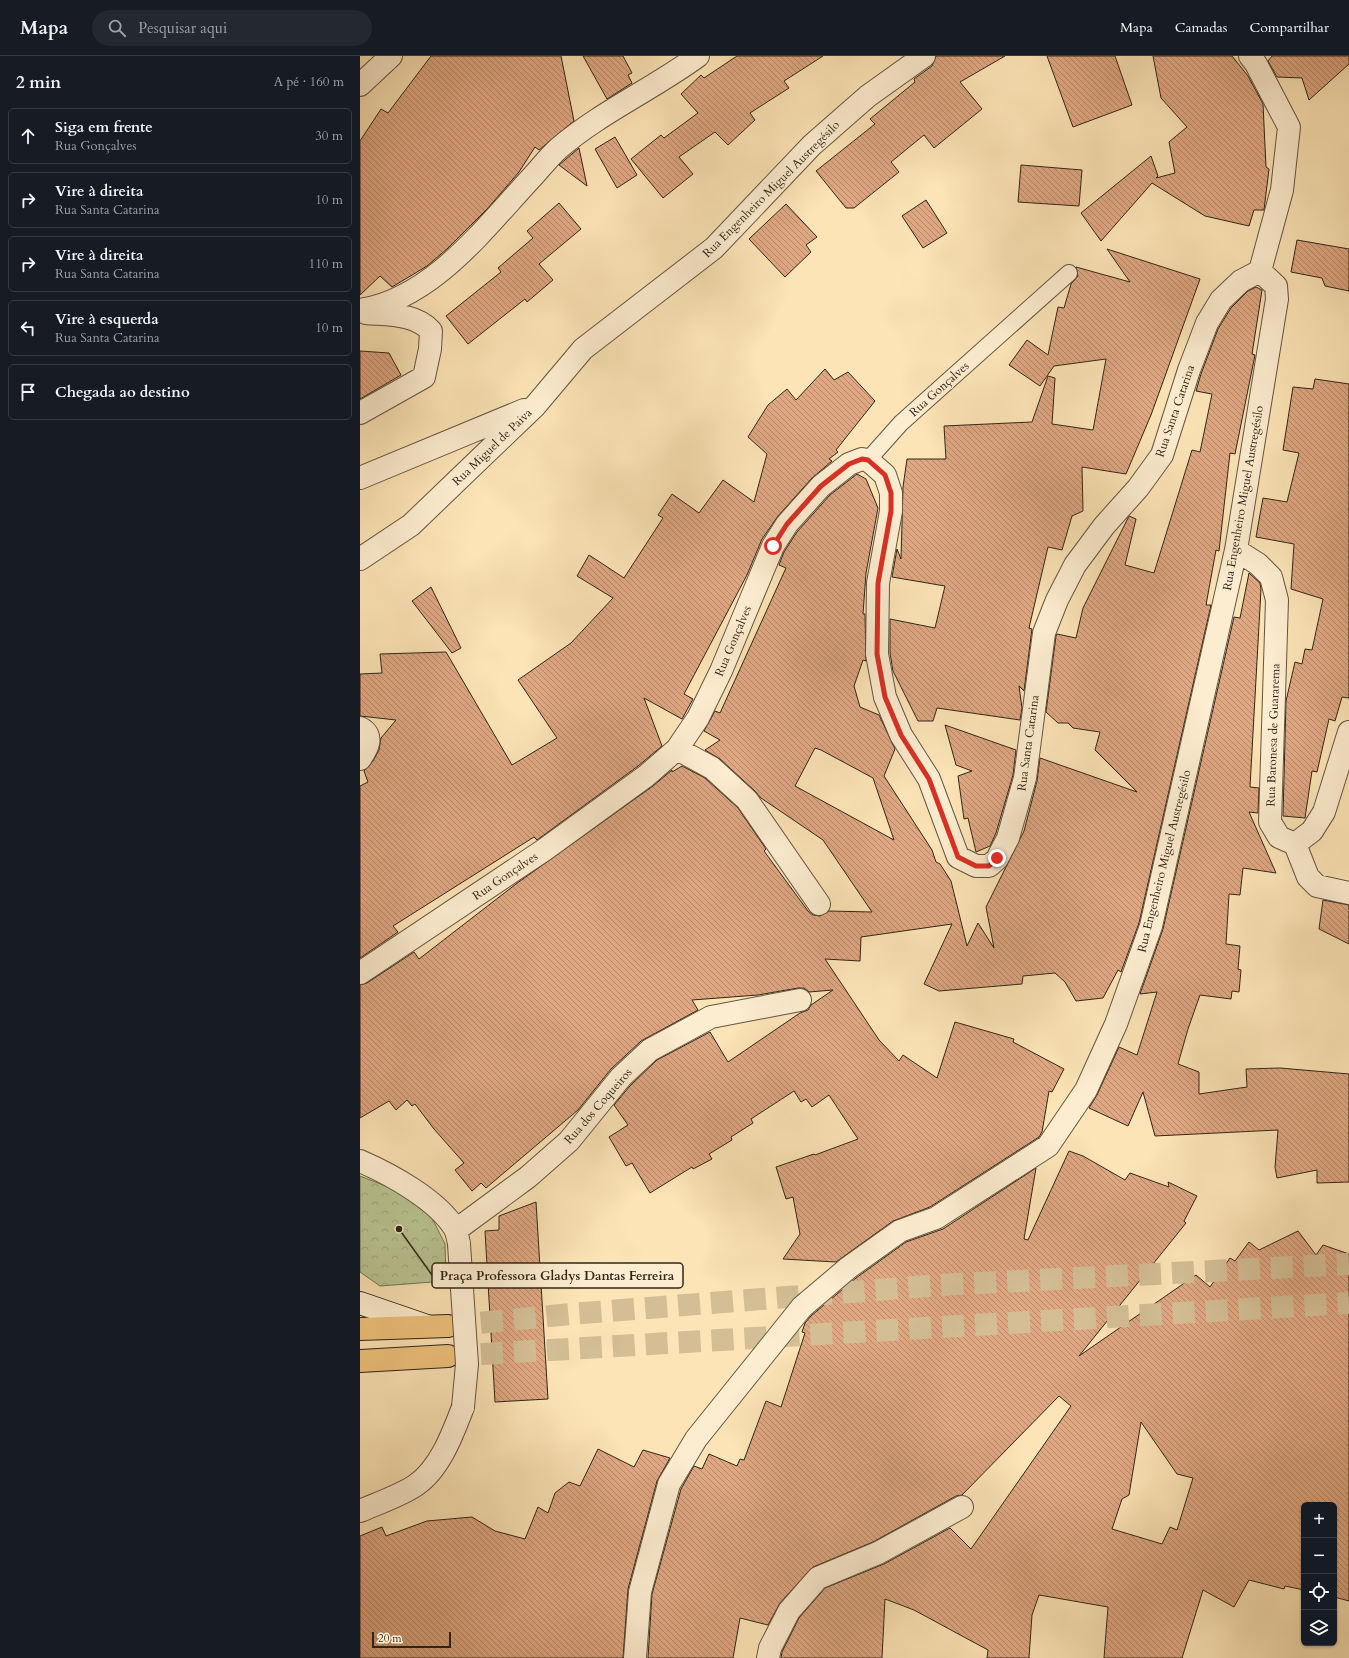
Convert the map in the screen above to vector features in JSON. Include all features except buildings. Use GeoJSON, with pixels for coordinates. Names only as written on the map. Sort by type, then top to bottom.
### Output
{"type":"FeatureCollection","features":[{"type":"Feature","properties":{"kind":"main road"},"geometry":{"type":"LineString","coordinates":[[360,1329],[438,1326]]}},
{"type":"Feature","properties":{"kind":"main road"},"geometry":{"type":"LineString","coordinates":[[360,1361],[448,1356]]}},
{"type":"Feature","properties":{"kind":"street"},"geometry":{"type":"LineString","coordinates":[[360,85],[391,56]]}},
{"type":"Feature","properties":{"kind":"street"},"geometry":{"type":"LineString","coordinates":[[360,311],[378,307],[418,289],[447,266],[558,149],[591,123],[698,56]]}},
{"type":"Feature","properties":{"kind":"street","name":"Rua Engenheiro Miguel Austregésilo"},"geometry":{"type":"LineString","coordinates":[[534,406],[583,349],[714,248],[812,145],[868,96],[924,56]]}},
{"type":"Feature","properties":{"kind":"street"},"geometry":{"type":"LineString","coordinates":[[1250,56],[1256,64],[1289,127],[1282,190],[1260,271]]}},
{"type":"Feature","properties":{"kind":"street","name":"Rua Engenheiro Miguel Austregésilo"},"geometry":{"type":"LineString","coordinates":[[635,1658],[640,1592],[669,1484],[701,1433],[802,1307],[848,1268],[900,1231],[936,1218],[1048,1146],[1086,1090],[1116,1024],[1150,926],[1236,550],[1277,299],[1276,286],[1260,271]]}},
{"type":"Feature","properties":{"kind":"street","name":"Rua Santa Catarina"},"geometry":{"type":"LineString","coordinates":[[868,460],[885,475],[891,493],[891,511],[878,583],[877,654],[885,697],[901,735],[929,779],[958,857],[976,866],[989,866],[997,858],[1008,838],[1025,778],[1044,633],[1057,600],[1075,565],[1087,548],[1104,526],[1138,488],[1162,456],[1189,370],[1207,323],[1221,300],[1241,281],[1260,271]]}},
{"type":"Feature","properties":{"kind":"street"},"geometry":{"type":"LineString","coordinates":[[360,311],[408,318],[420,322],[431,331],[430,349],[424,377],[360,413]]}},
{"type":"Feature","properties":{"kind":"street","name":"Rua Miguel de Paiva"},"geometry":{"type":"LineString","coordinates":[[360,478],[534,406]]}},
{"type":"Feature","properties":{"kind":"street","name":"Rua Miguel de Paiva"},"geometry":{"type":"LineString","coordinates":[[360,559],[412,525],[534,406]]}},
{"type":"Feature","properties":{"kind":"street","name":"Rua Gonçalves"},"geometry":{"type":"LineString","coordinates":[[360,973],[544,850],[646,776],[677,749],[698,718],[721,672],[773,546],[787,524],[833,475],[849,464],[862,459],[868,460]]}},
{"type":"Feature","properties":{"kind":"street","name":"Rua Baronesa de Guararema"},"geometry":{"type":"LineString","coordinates":[[1236,550],[1258,564],[1271,577],[1277,600],[1270,822],[1279,837],[1296,844]]}},
{"type":"Feature","properties":{"kind":"street"},"geometry":{"type":"LineString","coordinates":[[360,728],[365,730],[369,739],[368,747],[360,760]]}},
{"type":"Feature","properties":{"kind":"street"},"geometry":{"type":"LineString","coordinates":[[1349,732],[1324,812],[1312,831],[1296,844],[1308,877],[1317,886],[1349,893]]}},
{"type":"Feature","properties":{"kind":"street"},"geometry":{"type":"LineString","coordinates":[[677,749],[712,768],[747,800],[819,904]]}},
{"type":"Feature","properties":{"kind":"street","name":"Rua dos Coqueiros"},"geometry":{"type":"LineString","coordinates":[[457,1237],[569,1141],[621,1077],[650,1050],[710,1017],[800,1000]]}},
{"type":"Feature","properties":{"kind":"street"},"geometry":{"type":"LineString","coordinates":[[360,1161],[391,1177],[429,1202],[445,1215],[457,1237],[467,1364],[464,1407],[451,1439],[430,1472],[416,1486],[360,1511]]}},
{"type":"Feature","properties":{"kind":"street"},"geometry":{"type":"LineString","coordinates":[[360,1303],[438,1326]]}},
{"type":"Feature","properties":{"kind":"street"},"geometry":{"type":"LineString","coordinates":[[768,1658],[770,1648],[789,1611],[818,1578],[878,1553],[962,1507]]}},
{"type":"Feature","properties":{"kind":"lane","name":"Rua Gonçalves"},"geometry":{"type":"LineString","coordinates":[[868,460],[901,423],[1069,273]]}},
{"type":"Feature","properties":{"kind":"green space"},"geometry":{"type":"Polygon","coordinates":[[[360,1176],[406,1194],[430,1214],[445,1244],[446,1281],[380,1286],[360,1272],[360,1176]]]}},
{"type":"Feature","properties":{"kind":"tunnel"},"geometry":{"type":"LineString","coordinates":[[448,1326],[571,1314],[940,1285],[1349,1264]]}},
{"type":"Feature","properties":{"kind":"tunnel"},"geometry":{"type":"LineString","coordinates":[[448,1356],[1349,1303]]}},
{"type":"Feature","properties":{"kind":"place","name":"Praça Professora Gladys Dantas Ferreira"},"geometry":{"type":"Point","coordinates":[399,1229]}},
{"type":"Feature","properties":{"kind":"route"},"geometry":{"type":"LineString","coordinates":[[773,546],[787,524],[821,486],[833,475],[849,464],[862,459],[868,460],[885,475],[891,493],[891,511],[878,583],[877,654],[885,697],[901,735],[929,779],[958,857],[976,866],[989,866],[997,858]]}}]}
